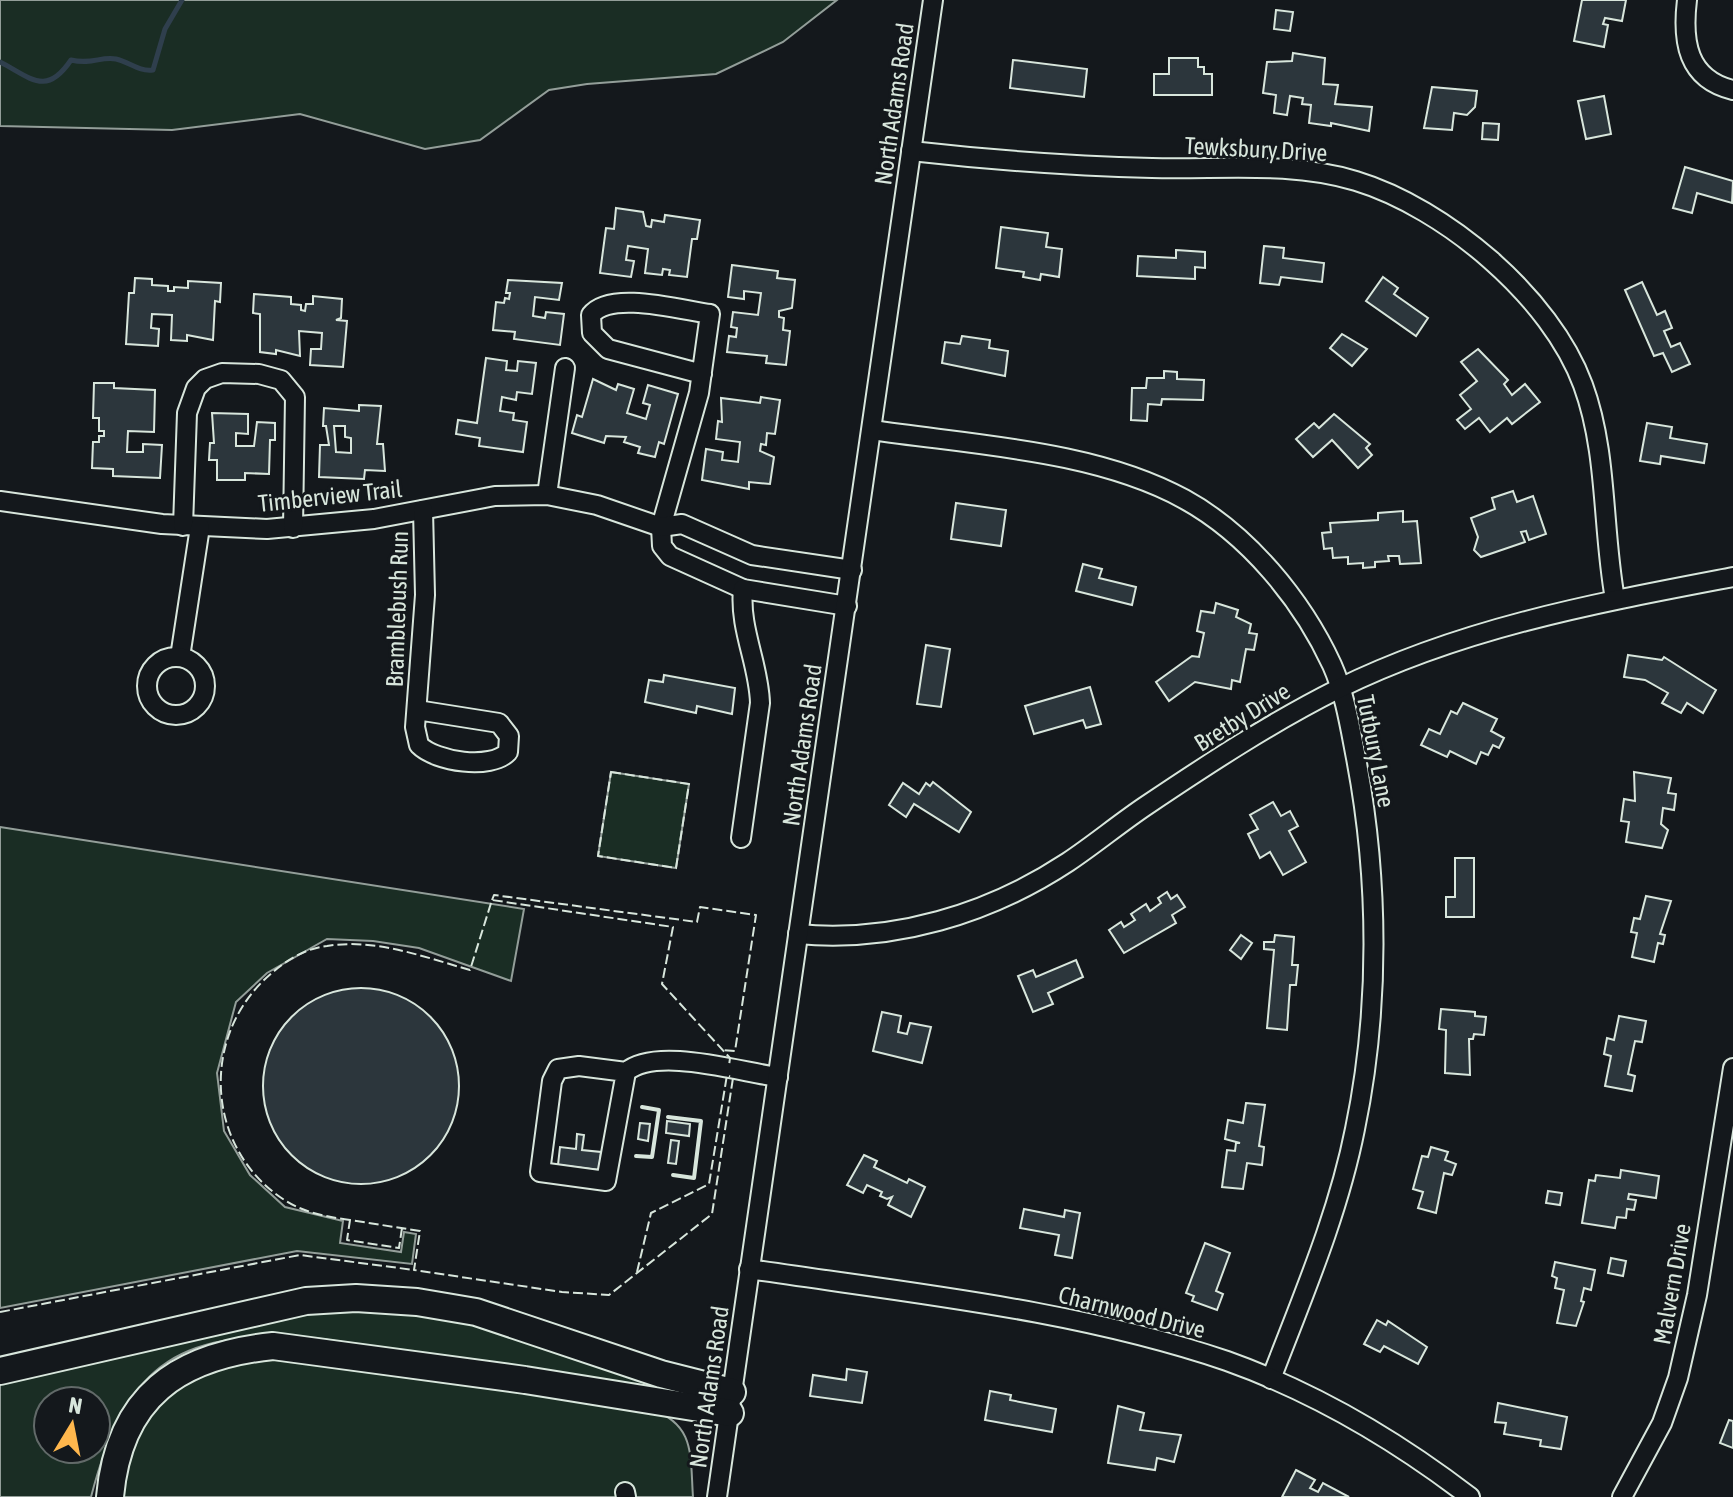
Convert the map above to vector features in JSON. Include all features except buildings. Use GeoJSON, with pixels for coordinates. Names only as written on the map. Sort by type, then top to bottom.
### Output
{"type":"FeatureCollection","features":[{"type":"Feature","properties":{"kind":"highway"},"geometry":{"type":"LineString","coordinates":[[0,1371],[65,1359],[306,1301],[356,1298],[417,1302],[476,1312],[661,1374],[731,1402]]}},
{"type":"Feature","properties":{"kind":"highway"},"geometry":{"type":"LineString","coordinates":[[110,1497],[121,1440],[139,1410],[185,1368],[211,1356],[241,1350],[289,1348],[525,1380],[731,1402]]}},
{"type":"Feature","properties":{"kind":"street","name":"North Adams Road"},"geometry":{"type":"LineString","coordinates":[[717,1497],[933,0]]}},
{"type":"Feature","properties":{"kind":"street"},"geometry":{"type":"LineString","coordinates":[[1687,0],[1684,35],[1689,56],[1706,78],[1733,90]]}},
{"type":"Feature","properties":{"kind":"street","name":"Tewksbury Drive"},"geometry":{"type":"LineString","coordinates":[[911,151],[1059,164],[1318,173],[1375,188],[1427,213],[1477,250],[1516,286],[1543,314],[1571,355],[1596,427],[1615,599]]}},
{"type":"Feature","properties":{"kind":"street"},"geometry":{"type":"LineString","coordinates":[[702,374],[608,349],[592,333],[591,315],[600,305],[618,301],[710,314],[702,374],[661,527],[662,546],[670,556],[743,589],[847,606]]}},
{"type":"Feature","properties":{"kind":"street"},"geometry":{"type":"LineString","coordinates":[[547,495],[565,368]]}},
{"type":"Feature","properties":{"kind":"street"},"geometry":{"type":"LineString","coordinates":[[180,657],[192,526],[190,396],[205,379],[222,373],[241,373],[281,380],[295,397],[293,528]]}},
{"type":"Feature","properties":{"kind":"street","name":"Tutbury Lane"},"geometry":{"type":"LineString","coordinates":[[872,430],[1111,469],[1143,479],[1187,501],[1231,531],[1277,581],[1331,664],[1340,688],[1367,828],[1374,951],[1368,1052],[1346,1167],[1271,1379]]}},
{"type":"Feature","properties":{"kind":"street","name":"Timberview Trail"},"geometry":{"type":"LineString","coordinates":[[0,501],[192,526],[293,528],[423,510],[495,496],[547,495],[624,513],[661,527],[682,524],[752,555],[852,570]]}},
{"type":"Feature","properties":{"kind":"street","name":"Bramblebush Run"},"geometry":{"type":"LineString","coordinates":[[417,710],[499,723],[509,736],[508,752],[494,762],[426,752],[416,736],[417,710],[425,582],[423,510]]}},
{"type":"Feature","properties":{"kind":"street","name":"Bretby Drive"},"geometry":{"type":"LineString","coordinates":[[798,934],[856,936],[891,931],[950,918],[1010,894],[1067,862],[1147,805],[1243,744],[1340,688],[1450,641],[1615,599],[1733,577]]}},
{"type":"Feature","properties":{"kind":"street"},"geometry":{"type":"LineString","coordinates":[[741,838],[760,703],[760,687],[744,630],[743,589]]}},
{"type":"Feature","properties":{"kind":"street"},"geometry":{"type":"LineString","coordinates":[[626,1072],[579,1066],[558,1069],[552,1081],[540,1172],[606,1181],[626,1072],[636,1063],[671,1060],[778,1077]]}},
{"type":"Feature","properties":{"kind":"street","name":"Malvern Drive"},"geometry":{"type":"LineString","coordinates":[[1622,1497],[1662,1423],[1678,1378],[1724,1180],[1733,1068]]}},
{"type":"Feature","properties":{"kind":"street","name":"Charnwood Drive"},"geometry":{"type":"LineString","coordinates":[[749,1269],[1116,1330],[1203,1354],[1271,1379],[1372,1431],[1470,1497]]}},
{"type":"Feature","properties":{"kind":"green space"},"geometry":{"type":"Polygon","coordinates":[[[0,0],[837,0],[783,42],[716,74],[549,90],[480,140],[425,149],[300,114],[172,130],[0,126],[0,0]]]}},
{"type":"Feature","properties":{"kind":"green space"},"geometry":{"type":"Polygon","coordinates":[[[611,772],[689,784],[676,868],[598,856],[611,772]]]}},
{"type":"Feature","properties":{"kind":"green space"},"geometry":{"type":"Polygon","coordinates":[[[0,827],[524,909],[511,981],[419,948],[373,941],[327,939],[267,973],[236,1002],[217,1073],[224,1131],[250,1175],[285,1207],[343,1221],[340,1243],[401,1252],[404,1232],[416,1234],[412,1264],[297,1251],[0,1308],[0,827]]]}},
{"type":"Feature","properties":{"kind":"green space"},"geometry":{"type":"Polygon","coordinates":[[[315,1310],[427,1312],[483,1325],[666,1389],[322,1339],[274,1337],[232,1340],[197,1348],[168,1362],[143,1383],[123,1412],[112,1437],[112,1385],[32,1385],[32,1465],[101,1465],[91,1497],[0,1497],[0,1381],[315,1310]]]}},
{"type":"Feature","properties":{"kind":"green space"},"geometry":{"type":"Polygon","coordinates":[[[272,1357],[650,1409],[676,1423],[688,1443],[693,1497],[116,1497],[133,1442],[142,1424],[167,1394],[182,1382],[207,1370],[272,1357]]]}},
{"type":"Feature","properties":{"kind":"waterway"},"geometry":{"type":"LineString","coordinates":[[0,62],[38,81],[54,78],[71,60],[116,59],[153,70],[165,29],[182,0]]}},
{"type":"Feature","properties":{"kind":"fence"},"geometry":{"type":"LineString","coordinates":[[611,772],[689,784],[676,868],[598,856],[611,772]]}},
{"type":"Feature","properties":{"kind":"fence"},"geometry":{"type":"LineString","coordinates":[[492,900],[494,895],[697,922],[700,907],[756,915],[735,1051],[723,1050]]}},
{"type":"Feature","properties":{"kind":"fence"},"geometry":{"type":"LineString","coordinates":[[350,1220],[301,1209],[260,1180],[241,1155],[228,1126],[221,1096],[222,1065],[229,1034],[243,1006],[271,974],[309,950],[345,944],[381,947],[470,970],[492,900],[673,927],[662,984],[730,1058],[729,1066]]}},
{"type":"Feature","properties":{"kind":"fence"},"geometry":{"type":"LineString","coordinates":[[637,1272],[651,1213],[709,1184],[727,1075]]}},
{"type":"Feature","properties":{"kind":"fence"},"geometry":{"type":"LineString","coordinates":[[402,1228],[399,1248],[347,1240],[350,1220],[420,1231],[414,1270],[562,1292],[609,1295],[712,1214],[733,1078],[729,1076]]}},
{"type":"Feature","properties":{"kind":"fence"},"geometry":{"type":"LineString","coordinates":[[0,1312],[300,1255],[414,1270]]}},
{"type":"Feature","properties":{"kind":"wall"},"geometry":{"type":"LineString","coordinates":[[636,1156],[652,1157],[659,1110],[642,1107]]}},
{"type":"Feature","properties":{"kind":"wall"},"geometry":{"type":"LineString","coordinates":[[668,1117],[701,1121],[694,1178],[673,1175]]}}]}
